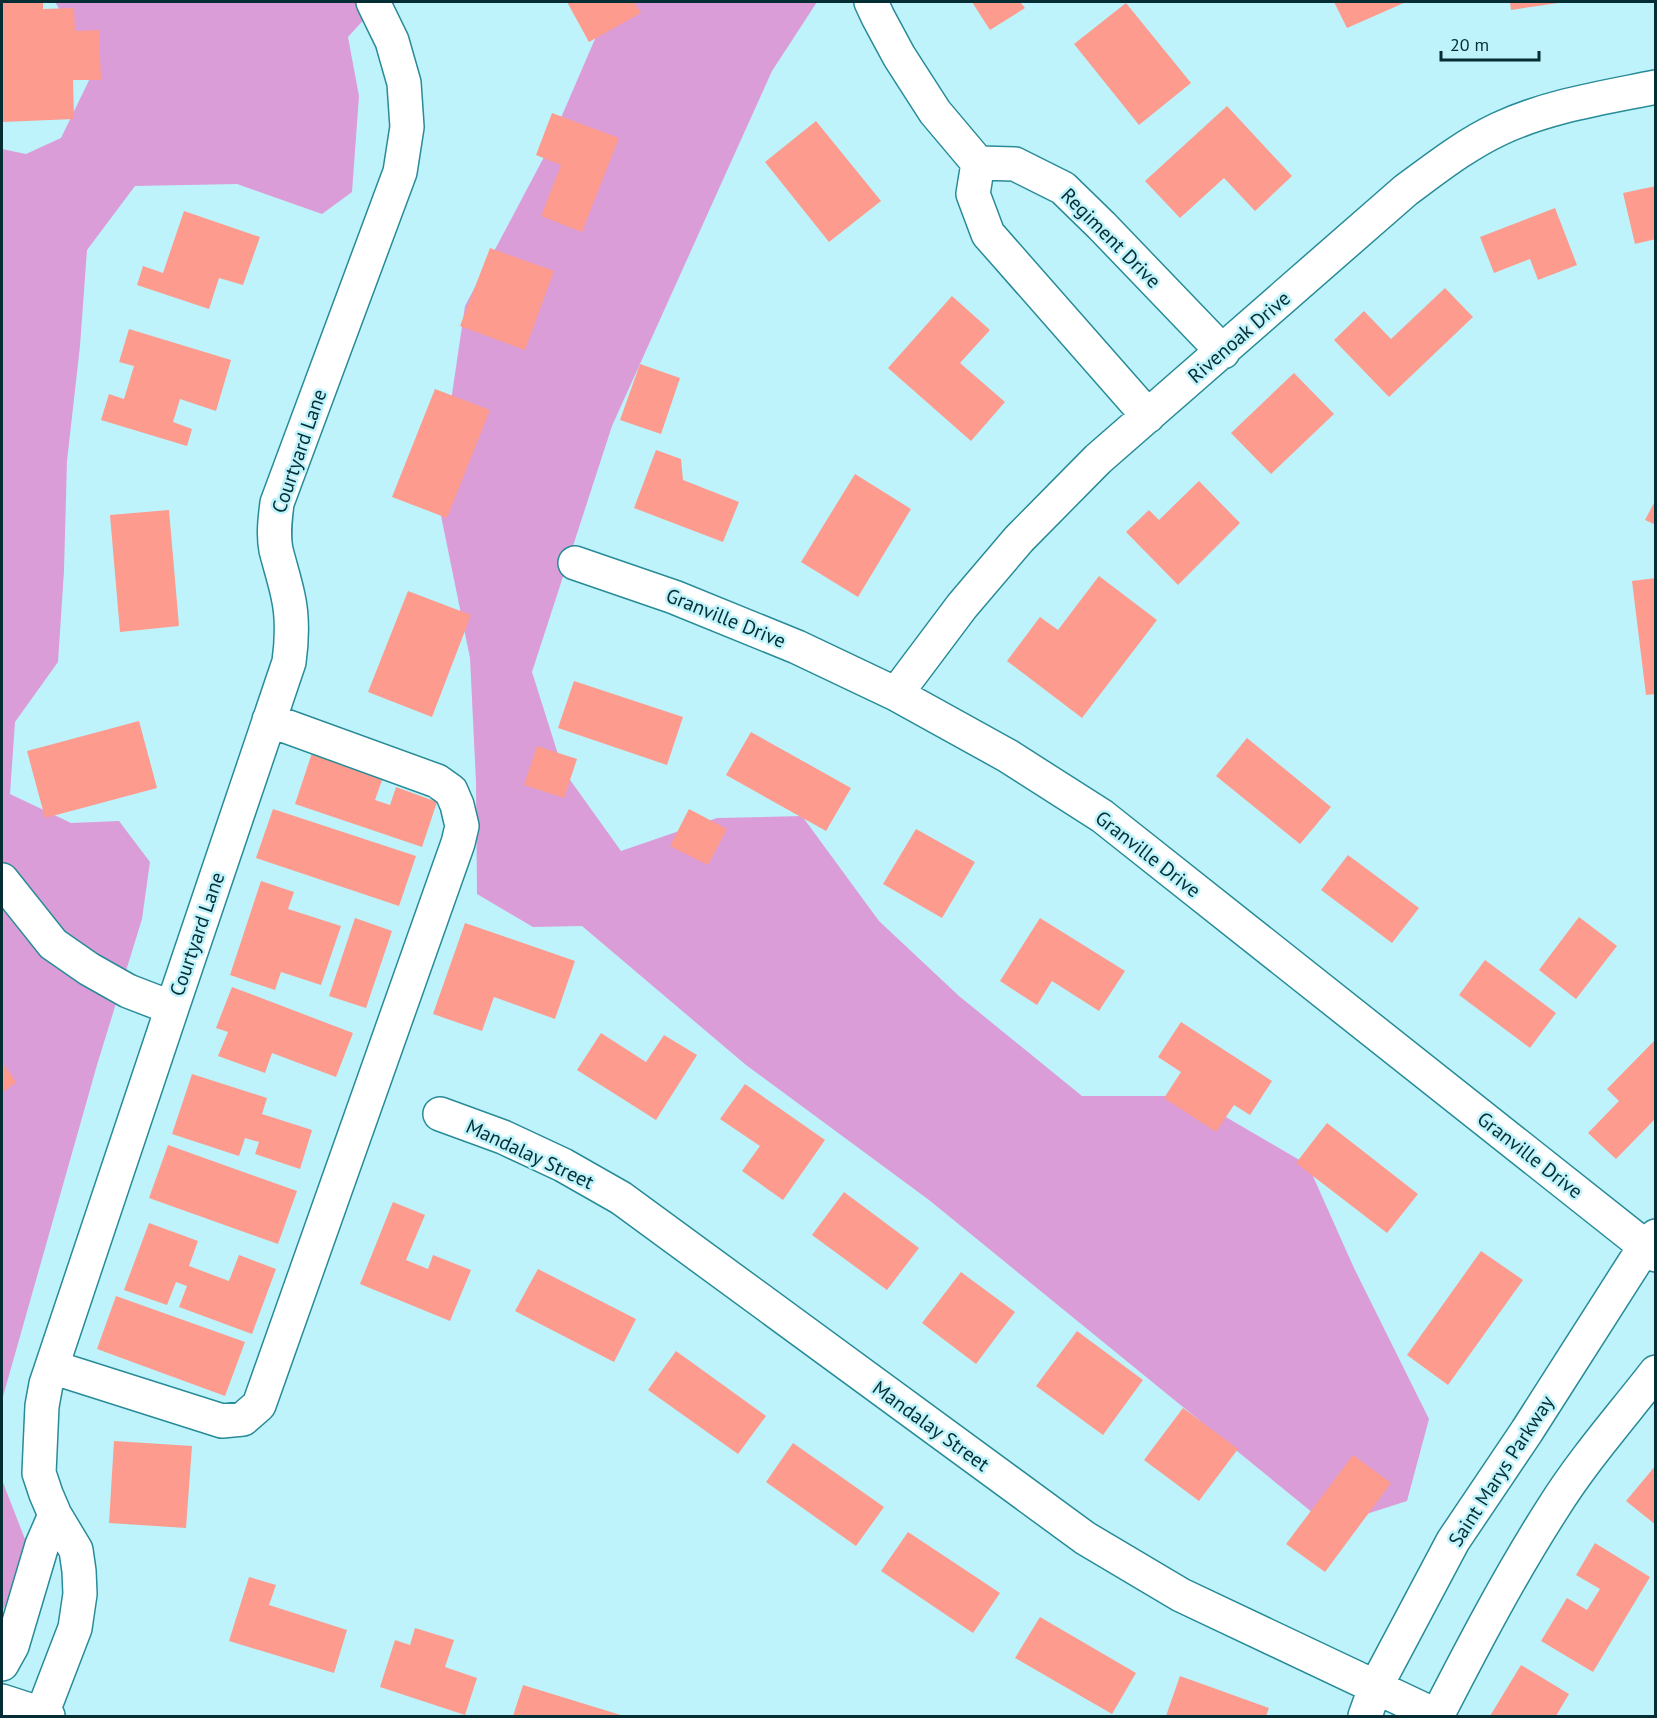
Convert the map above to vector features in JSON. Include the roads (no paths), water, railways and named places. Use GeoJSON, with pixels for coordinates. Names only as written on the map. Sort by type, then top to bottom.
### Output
{"type":"FeatureCollection","features":[{"type":"Feature","properties":{"kind":"street","name":"Courtyard Lane"},"geometry":{"type":"LineString","coordinates":[[45,1715],[75,1628],[80,1593],[76,1550],[55,1515],[39,1473],[42,1406],[46,1384],[289,662],[291,618],[276,548],[277,503],[400,172],[407,127],[404,83],[392,40],[373,2]]}},
{"type":"Feature","properties":{"kind":"street"},"geometry":{"type":"LineString","coordinates":[[871,2],[899,56],[935,112],[978,163],[974,194],[988,234],[1148,416]]}},
{"type":"Feature","properties":{"kind":"street","name":"Rivenoak Drive"},"geometry":{"type":"LineString","coordinates":[[896,694],[962,606],[1019,539],[1098,459],[1406,190],[1459,151],[1498,129],[1540,113],[1656,87]]}},
{"type":"Feature","properties":{"kind":"street","name":"Regiment Drive"},"geometry":{"type":"LineString","coordinates":[[978,163],[1015,164],[1063,188],[1222,352]]}},
{"type":"Feature","properties":{"kind":"street","name":"Granville Drive"},"geometry":{"type":"LineString","coordinates":[[575,562],[674,597],[797,647],[896,694],[1008,756],[1102,816],[1652,1246]]}},
{"type":"Feature","properties":{"kind":"street"},"geometry":{"type":"LineString","coordinates":[[52,1367],[222,1421],[243,1419],[259,1405],[458,843],[462,826],[457,805],[451,791],[437,781],[269,720]]}},
{"type":"Feature","properties":{"kind":"street","name":"Courtyard Lane"},"geometry":{"type":"LineString","coordinates":[[2,880],[53,944],[89,969],[129,991],[172,1008]]}},
{"type":"Feature","properties":{"kind":"street","name":"Mandalay Street"},"geometry":{"type":"LineString","coordinates":[[440,1114],[503,1137],[553,1160],[621,1198],[1085,1538],[1180,1595],[1370,1702],[1437,1716]]}},
{"type":"Feature","properties":{"kind":"street","name":"Saint Marys Parkway"},"geometry":{"type":"LineString","coordinates":[[1370,1702],[1453,1541],[1652,1246]]}},
{"type":"Feature","properties":{"kind":"street"},"geometry":{"type":"LineString","coordinates":[[1437,1716],[1488,1618],[1553,1508],[1576,1474],[1656,1372]]}},
{"type":"Feature","properties":{"kind":"street"},"geometry":{"type":"LineString","coordinates":[[2,1664],[12,1646],[42,1545],[55,1515]]}},
{"type":"Feature","properties":{"kind":"street"},"geometry":{"type":"LineString","coordinates":[[2,1701],[45,1715]]}}]}
